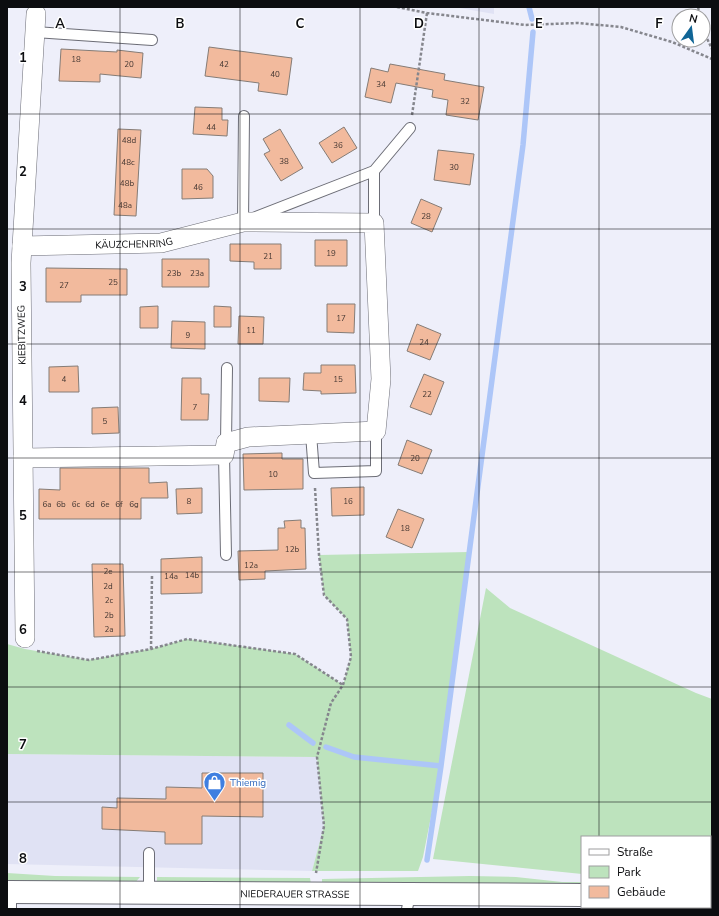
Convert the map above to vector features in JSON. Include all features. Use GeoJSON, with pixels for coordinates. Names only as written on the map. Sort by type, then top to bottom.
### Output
{"type":"FeatureCollection","features":[{"type":"Feature","properties":{"kind":"main road","name":"NIEDERAUER STRASSE"},"geometry":{"type":"LineString","coordinates":[[10,898],[149,893],[316,894],[408,902],[581,895]]}},
{"type":"Feature","properties":{"kind":"street","name":"KIEBITZWEG"},"geometry":{"type":"LineString","coordinates":[[28,644],[15,510],[23,458],[17,257],[35,23]]}},
{"type":"Feature","properties":{"kind":"street","name":"KÄUZCHENRING"},"geometry":{"type":"LineString","coordinates":[[17,257],[161,243],[243,222],[374,222]]}},
{"type":"Feature","properties":{"kind":"street"},"geometry":{"type":"LineString","coordinates":[[23,458],[225,449],[248,436],[376,431],[381,379],[374,222]]}},
{"type":"Feature","properties":{"kind":"lane","name":"KIEBITZWEG"},"geometry":{"type":"LineString","coordinates":[[35,23],[152,40]]}},
{"type":"Feature","properties":{"kind":"lane"},"geometry":{"type":"LineString","coordinates":[[243,222],[244,116]]}},
{"type":"Feature","properties":{"kind":"lane","name":"KÄUZCHENRING"},"geometry":{"type":"LineString","coordinates":[[243,222],[374,171],[410,128]]}},
{"type":"Feature","properties":{"kind":"lane"},"geometry":{"type":"LineString","coordinates":[[374,171],[374,222]]}},
{"type":"Feature","properties":{"kind":"lane"},"geometry":{"type":"LineString","coordinates":[[226,555],[225,449],[227,368]]}},
{"type":"Feature","properties":{"kind":"lane"},"geometry":{"type":"LineString","coordinates":[[311,434],[314,473],[376,471],[376,431]]}},
{"type":"Feature","properties":{"kind":"lane"},"geometry":{"type":"LineString","coordinates":[[149,853],[149,893]]}},
{"type":"Feature","properties":{"kind":"path"},"geometry":{"type":"LineString","coordinates":[[397,7],[427,13],[532,26],[578,22],[622,27],[672,42],[712,59]]}},
{"type":"Feature","properties":{"kind":"path"},"geometry":{"type":"LineString","coordinates":[[410,128],[427,13]]}},
{"type":"Feature","properties":{"kind":"path"},"geometry":{"type":"LineString","coordinates":[[314,473],[319,555],[324,595],[347,619],[351,657],[343,685],[331,703],[317,757],[324,826],[315,875],[316,894]]}},
{"type":"Feature","properties":{"kind":"path"},"geometry":{"type":"LineString","coordinates":[[151,650],[152,575]]}},
{"type":"Feature","properties":{"kind":"path"},"geometry":{"type":"LineString","coordinates":[[28,644],[89,660],[151,650],[187,639],[295,654],[343,685]]}},
{"type":"Feature","properties":{"kind":"shaded area"},"geometry":{"type":"Polygon","coordinates":[[[454,7],[494,7],[494,14],[454,7]]]}},
{"type":"Feature","properties":{"kind":"shaded area"},"geometry":{"type":"Polygon","coordinates":[[[7,754],[317,757],[324,826],[312,871],[7,864],[7,754]]]}},
{"type":"Feature","properties":{"kind":"green space"},"geometry":{"type":"Polygon","coordinates":[[[469,552],[441,766],[423,857],[418,871],[312,871],[324,826],[317,757],[7,754],[7,644],[25,649],[88,660],[151,649],[187,639],[295,654],[343,685],[351,657],[347,619],[324,595],[319,555],[469,552]]]}},
{"type":"Feature","properties":{"kind":"green space"},"geometry":{"type":"Polygon","coordinates":[[[486,588],[510,608],[712,699],[712,869],[711,836],[581,836],[581,874],[433,859],[486,588]]]}},
{"type":"Feature","properties":{"kind":"green space"},"geometry":{"type":"Polygon","coordinates":[[[7,873],[55,876],[140,877],[134,884],[7,882],[7,873]]]}},
{"type":"Feature","properties":{"kind":"green space"},"geometry":{"type":"Polygon","coordinates":[[[470,876],[516,877],[562,882],[581,882],[581,886],[322,885],[322,879],[470,876]]]}},
{"type":"Feature","properties":{"kind":"green space"},"geometry":{"type":"Polygon","coordinates":[[[157,877],[310,878],[311,884],[157,883],[157,877]]]}},
{"type":"Feature","properties":{"kind":"building"},"geometry":{"type":"Polygon","coordinates":[[[209,47],[292,58],[287,95],[258,91],[259,83],[205,76],[209,47]]]}},
{"type":"Feature","properties":{"kind":"building"},"geometry":{"type":"Polygon","coordinates":[[[61,49],[117,52],[117,50],[143,53],[141,78],[100,74],[100,82],[59,81],[61,49]]]}},
{"type":"Feature","properties":{"kind":"building"},"geometry":{"type":"Polygon","coordinates":[[[390,64],[445,74],[444,80],[484,87],[478,120],[446,115],[448,100],[432,97],[433,90],[396,83],[391,103],[365,97],[371,68],[388,72],[390,64]]]}},
{"type":"Feature","properties":{"kind":"building"},"geometry":{"type":"Polygon","coordinates":[[[195,107],[222,108],[222,120],[228,120],[227,136],[193,134],[195,107]]]}},
{"type":"Feature","properties":{"kind":"building"},"geometry":{"type":"Polygon","coordinates":[[[344,127],[357,148],[332,163],[319,143],[344,127]]]}},
{"type":"Feature","properties":{"kind":"building"},"geometry":{"type":"Polygon","coordinates":[[[118,129],[141,130],[136,216],[114,215],[118,129]]]}},
{"type":"Feature","properties":{"kind":"building"},"geometry":{"type":"Polygon","coordinates":[[[280,129],[303,168],[281,181],[264,154],[270,151],[263,139],[280,129]]]}},
{"type":"Feature","properties":{"kind":"building"},"geometry":{"type":"Polygon","coordinates":[[[438,150],[474,154],[470,185],[434,180],[438,150]]]}},
{"type":"Feature","properties":{"kind":"building"},"geometry":{"type":"Polygon","coordinates":[[[182,169],[207,169],[213,176],[213,198],[182,199],[182,169]]]}},
{"type":"Feature","properties":{"kind":"building"},"geometry":{"type":"Polygon","coordinates":[[[421,199],[442,208],[432,232],[411,223],[421,199]]]}},
{"type":"Feature","properties":{"kind":"building"},"geometry":{"type":"Polygon","coordinates":[[[315,240],[347,240],[347,266],[315,266],[315,240]]]}},
{"type":"Feature","properties":{"kind":"building"},"geometry":{"type":"Polygon","coordinates":[[[230,244],[281,244],[281,269],[254,269],[254,262],[230,261],[230,244]]]}},
{"type":"Feature","properties":{"kind":"building"},"geometry":{"type":"Polygon","coordinates":[[[162,259],[209,259],[209,287],[162,287],[162,259]]]}},
{"type":"Feature","properties":{"kind":"building"},"geometry":{"type":"Polygon","coordinates":[[[46,268],[127,269],[127,295],[81,295],[81,302],[46,302],[46,268]]]}},
{"type":"Feature","properties":{"kind":"building"},"geometry":{"type":"Polygon","coordinates":[[[327,304],[355,304],[354,333],[327,332],[327,304]]]}},
{"type":"Feature","properties":{"kind":"building"},"geometry":{"type":"Polygon","coordinates":[[[158,306],[158,328],[140,328],[140,307],[158,306]]]}},
{"type":"Feature","properties":{"kind":"building"},"geometry":{"type":"Polygon","coordinates":[[[214,306],[231,307],[231,327],[214,327],[214,306]]]}},
{"type":"Feature","properties":{"kind":"building"},"geometry":{"type":"Polygon","coordinates":[[[239,316],[264,317],[263,344],[238,344],[239,316]]]}},
{"type":"Feature","properties":{"kind":"building"},"geometry":{"type":"Polygon","coordinates":[[[172,321],[205,322],[205,349],[171,348],[172,321]]]}},
{"type":"Feature","properties":{"kind":"building"},"geometry":{"type":"Polygon","coordinates":[[[417,324],[441,334],[430,360],[407,351],[417,324]]]}},
{"type":"Feature","properties":{"kind":"building"},"geometry":{"type":"Polygon","coordinates":[[[321,365],[355,365],[356,393],[321,394],[321,391],[303,390],[304,373],[321,373],[321,365]]]}},
{"type":"Feature","properties":{"kind":"building"},"geometry":{"type":"Polygon","coordinates":[[[78,366],[79,392],[49,392],[49,367],[78,366]]]}},
{"type":"Feature","properties":{"kind":"building"},"geometry":{"type":"Polygon","coordinates":[[[424,374],[444,382],[431,415],[410,407],[424,374]]]}},
{"type":"Feature","properties":{"kind":"building"},"geometry":{"type":"Polygon","coordinates":[[[182,378],[201,378],[201,394],[209,394],[208,420],[181,420],[182,378]]]}},
{"type":"Feature","properties":{"kind":"building"},"geometry":{"type":"Polygon","coordinates":[[[259,378],[290,378],[289,402],[259,401],[259,378]]]}},
{"type":"Feature","properties":{"kind":"building"},"geometry":{"type":"Polygon","coordinates":[[[118,407],[119,433],[92,434],[92,408],[118,407]]]}},
{"type":"Feature","properties":{"kind":"building"},"geometry":{"type":"Polygon","coordinates":[[[407,440],[432,450],[422,474],[398,465],[407,440]]]}},
{"type":"Feature","properties":{"kind":"building"},"geometry":{"type":"Polygon","coordinates":[[[282,453],[282,459],[303,459],[303,489],[244,490],[243,454],[282,453]]]}},
{"type":"Feature","properties":{"kind":"building"},"geometry":{"type":"Polygon","coordinates":[[[60,468],[149,468],[149,483],[167,482],[168,498],[141,498],[141,519],[39,519],[39,489],[60,490],[60,468]]]}},
{"type":"Feature","properties":{"kind":"building"},"geometry":{"type":"Polygon","coordinates":[[[364,487],[364,515],[332,516],[331,488],[364,487]]]}},
{"type":"Feature","properties":{"kind":"building"},"geometry":{"type":"Polygon","coordinates":[[[202,488],[202,513],[177,514],[176,489],[202,488]]]}},
{"type":"Feature","properties":{"kind":"building"},"geometry":{"type":"Polygon","coordinates":[[[398,509],[424,519],[412,548],[386,537],[398,509]]]}},
{"type":"Feature","properties":{"kind":"building"},"geometry":{"type":"Polygon","coordinates":[[[301,520],[301,528],[305,528],[306,569],[265,571],[265,579],[239,580],[238,551],[278,550],[278,528],[285,528],[284,521],[301,520]]]}},
{"type":"Feature","properties":{"kind":"building"},"geometry":{"type":"Polygon","coordinates":[[[202,557],[202,593],[161,594],[161,559],[202,557]]]}},
{"type":"Feature","properties":{"kind":"building"},"geometry":{"type":"Polygon","coordinates":[[[92,564],[123,564],[125,636],[94,637],[92,564]]]}},
{"type":"Feature","properties":{"kind":"building","name":"Thiemig"},"geometry":{"type":"Polygon","coordinates":[[[202,773],[263,773],[263,817],[202,816],[202,844],[165,844],[165,832],[102,829],[102,807],[117,808],[117,798],[166,799],[166,787],[202,788],[202,773]]]}},
{"type":"Feature","properties":{"kind":"waterway"},"geometry":{"type":"LineString","coordinates":[[529,7],[532,19]]}},
{"type":"Feature","properties":{"kind":"waterway"},"geometry":{"type":"LineString","coordinates":[[427,860],[441,766],[523,145],[533,32]]}},
{"type":"Feature","properties":{"kind":"waterway"},"geometry":{"type":"LineString","coordinates":[[289,725],[313,743]]}},
{"type":"Feature","properties":{"kind":"waterway"},"geometry":{"type":"LineString","coordinates":[[326,747],[354,757],[441,766]]}},
{"type":"Feature","properties":{"kind":"place","name":"Thiemig"},"geometry":{"type":"Point","coordinates":[214,802]}}]}
